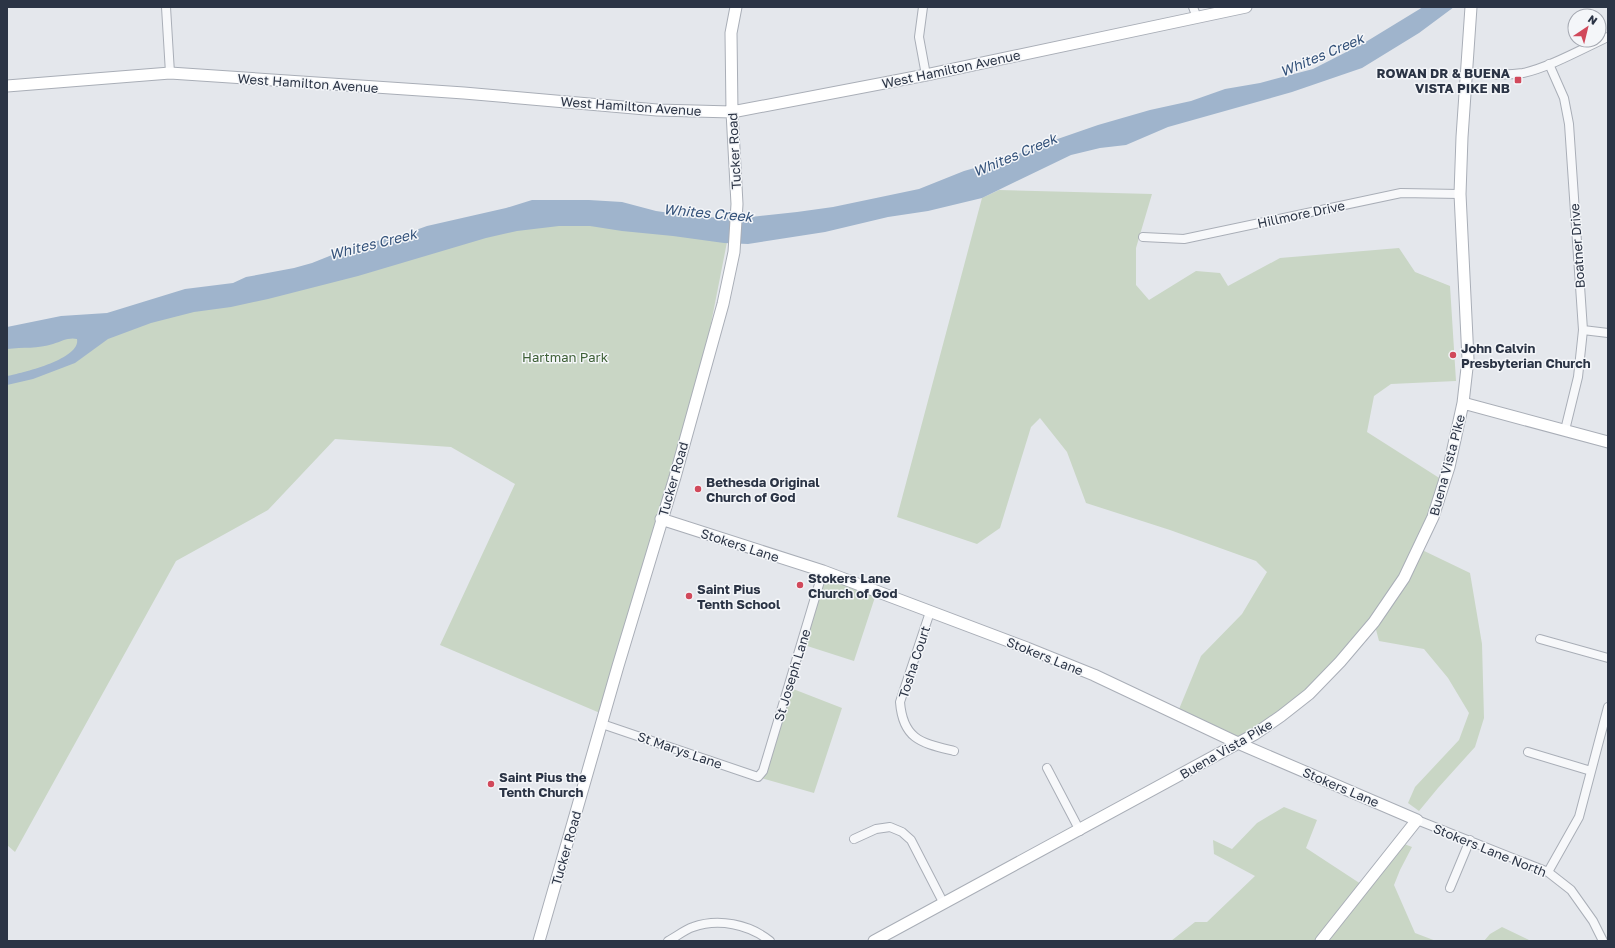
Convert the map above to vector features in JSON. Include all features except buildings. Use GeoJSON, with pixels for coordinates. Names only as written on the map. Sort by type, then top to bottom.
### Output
{"type":"FeatureCollection","features":[{"type":"Feature","properties":{"kind":"street"},"geometry":{"type":"LineString","coordinates":[[166,7],[170,73]]}},
{"type":"Feature","properties":{"kind":"street","name":"Tucker Road"},"geometry":{"type":"LineString","coordinates":[[539,941],[723,304],[734,252],[737,204],[732,112],[731,33],[736,7]]}},
{"type":"Feature","properties":{"kind":"street"},"geometry":{"type":"LineString","coordinates":[[923,7],[919,37],[926,75]]}},
{"type":"Feature","properties":{"kind":"street"},"geometry":{"type":"LineString","coordinates":[[1193,7],[1197,18]]}},
{"type":"Feature","properties":{"kind":"street","name":"West Hamilton Avenue"},"geometry":{"type":"LineString","coordinates":[[7,86],[170,73],[464,93],[657,110],[732,112],[926,75],[1246,7]]}},
{"type":"Feature","properties":{"kind":"street","name":"Buena Vista Pike"},"geometry":{"type":"LineString","coordinates":[[874,941],[1240,744],[1282,716],[1309,694],[1340,662],[1374,622],[1404,578],[1433,517],[1448,467],[1463,403],[1468,359],[1460,194],[1462,137],[1471,7]]}},
{"type":"Feature","properties":{"kind":"street"},"geometry":{"type":"LineString","coordinates":[[1467,72],[1498,75],[1523,73],[1549,64],[1608,37]]}},
{"type":"Feature","properties":{"kind":"street","name":"Boatner Drive"},"geometry":{"type":"LineString","coordinates":[[1549,64],[1564,98],[1569,124],[1583,330],[1578,377],[1566,430]]}},
{"type":"Feature","properties":{"kind":"street","name":"Hillmore Drive"},"geometry":{"type":"LineString","coordinates":[[1143,238],[1191,238],[1401,193],[1460,194]]}},
{"type":"Feature","properties":{"kind":"street"},"geometry":{"type":"LineString","coordinates":[[1583,330],[1608,333]]}},
{"type":"Feature","properties":{"kind":"street"},"geometry":{"type":"LineString","coordinates":[[1463,403],[1608,442]]}},
{"type":"Feature","properties":{"kind":"street","name":"Stokers Lane"},"geometry":{"type":"LineString","coordinates":[[662,519],[823,571],[1094,675],[1240,744],[1417,820]]}},
{"type":"Feature","properties":{"kind":"street","name":"St Joseph Lane"},"geometry":{"type":"LineString","coordinates":[[758,777],[763,771],[823,571]]}},
{"type":"Feature","properties":{"kind":"street","name":"Tosha Court"},"geometry":{"type":"LineString","coordinates":[[930,612],[900,702],[901,716],[906,728],[917,739],[954,752]]}},
{"type":"Feature","properties":{"kind":"street"},"geometry":{"type":"LineString","coordinates":[[1540,639],[1608,658]]}},
{"type":"Feature","properties":{"kind":"street"},"geometry":{"type":"LineString","coordinates":[[1548,872],[1579,817],[1608,707]]}},
{"type":"Feature","properties":{"kind":"street","name":"St Marys Lane"},"geometry":{"type":"LineString","coordinates":[[602,724],[758,777]]}},
{"type":"Feature","properties":{"kind":"street"},"geometry":{"type":"LineString","coordinates":[[1528,752],[1591,771]]}},
{"type":"Feature","properties":{"kind":"street"},"geometry":{"type":"LineString","coordinates":[[1047,768],[1080,831]]}},
{"type":"Feature","properties":{"kind":"street"},"geometry":{"type":"LineString","coordinates":[[1320,941],[1417,820]]}},
{"type":"Feature","properties":{"kind":"street","name":"Stokers Lane North"},"geometry":{"type":"LineString","coordinates":[[1417,820],[1548,872],[1571,890],[1593,921],[1604,941]]}},
{"type":"Feature","properties":{"kind":"street"},"geometry":{"type":"LineString","coordinates":[[854,839],[876,829],[890,827],[902,832],[911,840],[944,904]]}},
{"type":"Feature","properties":{"kind":"street"},"geometry":{"type":"LineString","coordinates":[[1450,888],[1470,840]]}},
{"type":"Feature","properties":{"kind":"street"},"geometry":{"type":"LineString","coordinates":[[668,941],[691,928],[706,923],[723,922],[746,929],[763,936],[770,941]]}},
{"type":"Feature","properties":{"kind":"green space"},"geometry":{"type":"Polygon","coordinates":[[[999,190],[1152,194],[1136,248],[1136,285],[1149,300],[1196,271],[1220,273],[1228,286],[1280,258],[1399,248],[1415,272],[1450,286],[1456,381],[1391,384],[1374,396],[1367,432],[1444,481],[1418,548],[1470,573],[1482,644],[1484,718],[1475,747],[1419,811],[1408,803],[1415,787],[1459,740],[1469,713],[1448,678],[1424,649],[1379,641],[1374,622],[1340,662],[1240,744],[1177,714],[1201,656],[1242,614],[1267,572],[1256,561],[1170,530],[1086,503],[1067,452],[1040,418],[1031,427],[1000,528],[977,544],[897,517],[982,198],[999,190]]]}},
{"type":"Feature","properties":{"kind":"green space","name":"Hartman Park"},"geometry":{"type":"Polygon","coordinates":[[[577,221],[727,242],[706,349],[600,713],[440,645],[515,484],[451,447],[335,439],[268,510],[176,561],[15,852],[7,845],[7,347],[405,247],[577,221]]]}},
{"type":"Feature","properties":{"kind":"green space"},"geometry":{"type":"Polygon","coordinates":[[[823,571],[877,591],[854,661],[801,644],[823,571]]]}},
{"type":"Feature","properties":{"kind":"green space"},"geometry":{"type":"Polygon","coordinates":[[[788,687],[842,708],[814,793],[758,777],[788,687]]]}},
{"type":"Feature","properties":{"kind":"green space"},"geometry":{"type":"Polygon","coordinates":[[[1284,807],[1317,820],[1306,848],[1364,886],[1399,842],[1412,847],[1394,885],[1415,933],[1436,941],[1171,941],[1195,922],[1207,922],[1255,876],[1214,854],[1213,840],[1232,849],[1257,823],[1284,807]]]}},
{"type":"Feature","properties":{"kind":"green space"},"geometry":{"type":"Polygon","coordinates":[[[1502,927],[1531,941],[1484,941],[1490,934],[1502,927]]]}},
{"type":"Feature","properties":{"kind":"water","name":"Whites Creek"},"geometry":{"type":"Polygon","coordinates":[[[1423,7],[1454,7],[1419,33],[1362,68],[1292,92],[1168,127],[1126,145],[1100,148],[1071,155],[982,198],[928,211],[888,217],[825,232],[748,244],[724,243],[590,226],[559,226],[517,231],[486,238],[358,276],[268,299],[231,307],[194,312],[151,323],[108,339],[75,363],[33,379],[7,385],[7,376],[25,372],[61,359],[70,353],[76,346],[77,339],[68,339],[42,347],[7,349],[7,327],[61,316],[107,313],[185,289],[233,283],[246,277],[312,263],[352,247],[402,235],[427,226],[506,208],[532,200],[589,200],[622,202],[656,211],[691,216],[723,218],[751,217],[833,207],[919,189],[964,171],[1006,159],[1098,125],[1150,110],[1191,101],[1225,89],[1260,83],[1313,69],[1364,43],[1423,7]]]}},
{"type":"Feature","properties":{"kind":"place","name":"ROWAN DR & BUENA VISTA PIKE NB"},"geometry":{"type":"Point","coordinates":[1518,80]}},
{"type":"Feature","properties":{"kind":"place","name":"John Calvin Presbyterian Church"},"geometry":{"type":"Point","coordinates":[1453,355]}},
{"type":"Feature","properties":{"kind":"place","name":"Bethesda Original Church of God"},"geometry":{"type":"Point","coordinates":[698,489]}},
{"type":"Feature","properties":{"kind":"place","name":"Stokers Lane Church of God"},"geometry":{"type":"Point","coordinates":[800,585]}},
{"type":"Feature","properties":{"kind":"place","name":"Saint Pius Tenth School"},"geometry":{"type":"Point","coordinates":[689,596]}},
{"type":"Feature","properties":{"kind":"place","name":"Saint Pius the Tenth Church"},"geometry":{"type":"Point","coordinates":[491,784]}}]}
